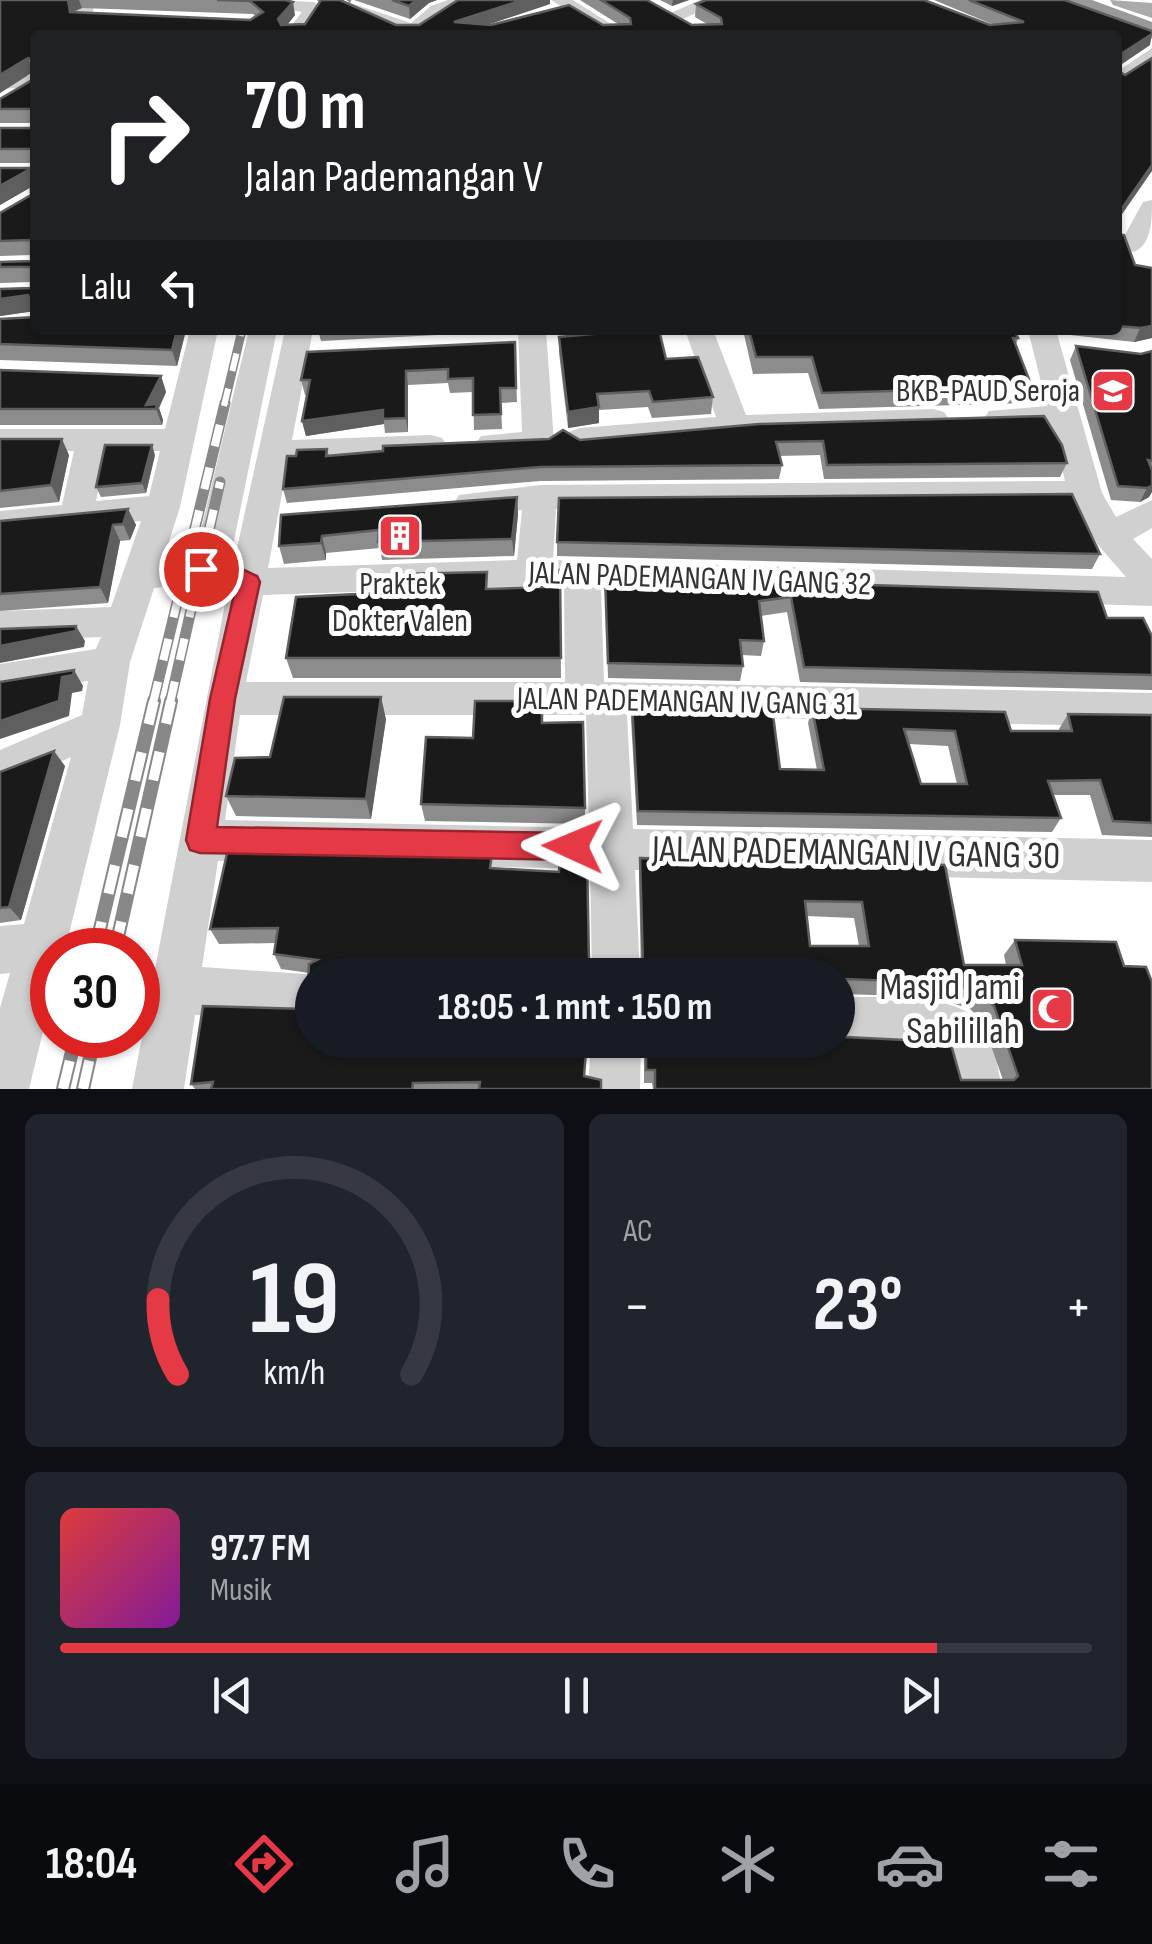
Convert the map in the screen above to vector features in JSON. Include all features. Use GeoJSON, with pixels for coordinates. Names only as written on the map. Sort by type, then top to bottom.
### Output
{"type":"FeatureCollection","features":[{"type":"Feature","properties":{"kind":"highway"},"geometry":{"type":"LineString","coordinates":[[1068,0],[1146,15]]}},
{"type":"Feature","properties":{"kind":"highway"},"geometry":{"type":"LineString","coordinates":[[1095,0],[1146,15]]}},
{"type":"Feature","properties":{"kind":"main road"},"geometry":{"type":"LineString","coordinates":[[1044,0],[1146,15]]}},
{"type":"Feature","properties":{"kind":"street"},"geometry":{"type":"LineString","coordinates":[[662,30],[717,0]]}},
{"type":"Feature","properties":{"kind":"street"},"geometry":{"type":"LineString","coordinates":[[414,30],[452,2]]}},
{"type":"Feature","properties":{"kind":"street"},"geometry":{"type":"LineString","coordinates":[[544,15],[567,4],[609,30]]}},
{"type":"Feature","properties":{"kind":"street"},"geometry":{"type":"LineString","coordinates":[[276,6],[312,6],[313,11]]}},
{"type":"Feature","properties":{"kind":"street"},"geometry":{"type":"LineString","coordinates":[[69,30],[84,9],[109,17]]}},
{"type":"Feature","properties":{"kind":"street"},"geometry":{"type":"LineString","coordinates":[[298,30],[313,11],[343,10],[405,30]]}},
{"type":"Feature","properties":{"kind":"street"},"geometry":{"type":"LineString","coordinates":[[343,10],[381,30]]}},
{"type":"Feature","properties":{"kind":"street"},"geometry":{"type":"LineString","coordinates":[[1122,72],[1152,54]]}},
{"type":"Feature","properties":{"kind":"street"},"geometry":{"type":"LineString","coordinates":[[0,83],[30,81]]}},
{"type":"Feature","properties":{"kind":"street"},"geometry":{"type":"LineString","coordinates":[[1,106],[30,85]]}},
{"type":"Feature","properties":{"kind":"street"},"geometry":{"type":"LineString","coordinates":[[1134,248],[1152,206]]}},
{"type":"Feature","properties":{"kind":"street"},"geometry":{"type":"LineString","coordinates":[[3,1089],[21,948],[100,726],[122,620],[163,507],[179,440],[179,380],[202,335]]}},
{"type":"Feature","properties":{"kind":"street"},"geometry":{"type":"LineString","coordinates":[[235,575],[214,550],[262,335]]}},
{"type":"Feature","properties":{"kind":"street"},"geometry":{"type":"LineString","coordinates":[[701,335],[735,426]]}},
{"type":"Feature","properties":{"kind":"street"},"geometry":{"type":"LineString","coordinates":[[277,451],[538,442],[532,337]]}},
{"type":"Feature","properties":{"kind":"street"},"geometry":{"type":"LineString","coordinates":[[500,346],[532,337],[568,340]]}},
{"type":"Feature","properties":{"kind":"street"},"geometry":{"type":"LineString","coordinates":[[1081,348],[1043,337],[1085,493],[1110,536],[1152,584]]}},
{"type":"Feature","properties":{"kind":"street"},"geometry":{"type":"LineString","coordinates":[[158,1089],[222,699],[235,575],[277,451],[297,342],[333,353]]}},
{"type":"Feature","properties":{"kind":"street"},"geometry":{"type":"LineString","coordinates":[[580,439],[735,426],[1062,416]]}},
{"type":"Feature","properties":{"kind":"street"},"geometry":{"type":"LineString","coordinates":[[78,514],[92,438]]}},
{"type":"Feature","properties":{"kind":"street"},"geometry":{"type":"LineString","coordinates":[[0,440],[179,440]]}},
{"type":"Feature","properties":{"kind":"street"},"geometry":{"type":"LineString","coordinates":[[437,506],[540,497],[1085,493]]}},
{"type":"Feature","properties":{"kind":"street"},"geometry":{"type":"LineString","coordinates":[[534,573],[540,497]]}},
{"type":"Feature","properties":{"kind":"street"},"geometry":{"type":"LineString","coordinates":[[0,523],[163,507]]}},
{"type":"Feature","properties":{"kind":"street"},"geometry":{"type":"LineString","coordinates":[[1110,536],[1152,512]]}},
{"type":"Feature","properties":{"kind":"street","name":"JALAN PADEMANGAN IV GANG 32"},"geometry":{"type":"LineString","coordinates":[[139,576],[534,573],[1152,592]]}},
{"type":"Feature","properties":{"kind":"street"},"geometry":{"type":"LineString","coordinates":[[582,574],[610,847],[615,958]]}},
{"type":"Feature","properties":{"kind":"street"},"geometry":{"type":"LineString","coordinates":[[0,626],[122,620]]}},
{"type":"Feature","properties":{"kind":"street"},"geometry":{"type":"LineString","coordinates":[[0,680],[111,662]]}},
{"type":"Feature","properties":{"kind":"street","name":"JALAN PADEMANGAN IV GANG 31"},"geometry":{"type":"LineString","coordinates":[[222,699],[596,699],[1152,710]]}},
{"type":"Feature","properties":{"kind":"street"},"geometry":{"type":"LineString","coordinates":[[0,770],[100,726]]}},
{"type":"Feature","properties":{"kind":"street","name":"JALAN PADEMANGAN IV GANG 30"},"geometry":{"type":"LineString","coordinates":[[200,840],[1152,861]]}},
{"type":"Feature","properties":{"kind":"street"},"geometry":{"type":"LineString","coordinates":[[176,990],[295,995]]}},
{"type":"Feature","properties":{"kind":"street"},"geometry":{"type":"LineString","coordinates":[[855,1023],[940,1026],[959,1036],[971,1057],[976,1089]]}},
{"type":"Feature","properties":{"kind":"street"},"geometry":{"type":"LineString","coordinates":[[614,1089],[615,1058]]}},
{"type":"Feature","properties":{"kind":"building"},"geometry":{"type":"Polygon","coordinates":[[[0,0],[68,0],[70,12],[250,20],[263,12],[250,1],[217,0],[293,2],[278,19],[281,25],[305,24],[321,0],[340,0],[396,25],[419,25],[458,0],[523,0],[454,22],[491,25],[569,5],[603,25],[631,24],[630,18],[601,0],[647,0],[692,25],[722,24],[721,18],[696,4],[706,0],[924,0],[990,25],[1024,22],[969,0],[1065,0],[1152,31],[1122,53],[1122,30],[30,30],[30,58],[0,75],[0,0]]]}},
{"type":"Feature","properties":{"kind":"building"},"geometry":{"type":"Polygon","coordinates":[[[392,0],[416,0],[409,6],[392,0]]]}},
{"type":"Feature","properties":{"kind":"building"},"geometry":{"type":"Polygon","coordinates":[[[1152,58],[1152,165],[1122,208],[1122,73],[1152,58]]]}},
{"type":"Feature","properties":{"kind":"building"},"geometry":{"type":"Polygon","coordinates":[[[30,81],[30,109],[0,109],[0,99],[30,81]]]}},
{"type":"Feature","properties":{"kind":"building"},"geometry":{"type":"Polygon","coordinates":[[[0,128],[30,128],[30,149],[0,149],[0,128]]]}},
{"type":"Feature","properties":{"kind":"building"},"geometry":{"type":"Polygon","coordinates":[[[0,168],[30,168],[30,169],[0,186],[0,168]]]}},
{"type":"Feature","properties":{"kind":"building"},"geometry":{"type":"Polygon","coordinates":[[[30,196],[30,240],[0,241],[0,213],[30,196]]]}},
{"type":"Feature","properties":{"kind":"building"},"geometry":{"type":"Polygon","coordinates":[[[1122,235],[1135,265],[1152,268],[1152,326],[1122,326],[1122,235]]]}},
{"type":"Feature","properties":{"kind":"building"},"geometry":{"type":"Polygon","coordinates":[[[30,261],[30,267],[0,267],[0,262],[30,261]]]}},
{"type":"Feature","properties":{"kind":"building"},"geometry":{"type":"Polygon","coordinates":[[[30,288],[30,299],[28,295],[0,299],[0,289],[30,288]]]}},
{"type":"Feature","properties":{"kind":"building"},"geometry":{"type":"Polygon","coordinates":[[[30,317],[30,335],[176,335],[172,350],[0,344],[0,319],[30,317]]]}},
{"type":"Feature","properties":{"kind":"building"},"geometry":{"type":"Polygon","coordinates":[[[660,335],[666,359],[698,357],[713,397],[653,402],[649,391],[597,394],[599,407],[568,412],[559,337],[660,335]]]}},
{"type":"Feature","properties":{"kind":"building"},"geometry":{"type":"Polygon","coordinates":[[[750,335],[1016,335],[1018,338],[1013,338],[1032,387],[822,393],[812,357],[756,357],[750,335]]]}},
{"type":"Feature","properties":{"kind":"building"},"geometry":{"type":"Polygon","coordinates":[[[515,342],[516,388],[500,388],[501,414],[473,415],[473,378],[448,379],[448,369],[406,371],[406,418],[383,419],[383,410],[302,421],[310,380],[301,380],[307,352],[515,342]]]}},
{"type":"Feature","properties":{"kind":"building"},"geometry":{"type":"Polygon","coordinates":[[[1076,346],[1141,354],[1152,351],[1152,461],[1148,460],[1152,486],[1118,486],[1076,346]]]}},
{"type":"Feature","properties":{"kind":"building"},"geometry":{"type":"Polygon","coordinates":[[[0,370],[161,376],[146,405],[157,404],[156,409],[0,409],[0,370]]]}},
{"type":"Feature","properties":{"kind":"building"},"geometry":{"type":"Polygon","coordinates":[[[1044,416],[1062,445],[1067,463],[827,465],[823,441],[776,442],[782,465],[540,467],[283,489],[287,456],[296,456],[297,450],[327,449],[326,456],[383,451],[383,446],[549,439],[563,430],[580,440],[759,424],[1044,416]]]}},
{"type":"Feature","properties":{"kind":"building"},"geometry":{"type":"Polygon","coordinates":[[[0,439],[62,439],[51,485],[0,491],[0,439]]]}},
{"type":"Feature","properties":{"kind":"building"},"geometry":{"type":"Polygon","coordinates":[[[105,445],[152,445],[142,483],[96,487],[105,445]]]}},
{"type":"Feature","properties":{"kind":"building"},"geometry":{"type":"Polygon","coordinates":[[[1072,494],[1100,554],[557,542],[559,498],[1072,494]]]}},
{"type":"Feature","properties":{"kind":"building"},"geometry":{"type":"Polygon","coordinates":[[[517,497],[512,539],[378,542],[379,530],[322,536],[321,543],[279,546],[281,515],[517,497]]]}},
{"type":"Feature","properties":{"kind":"building"},"geometry":{"type":"Polygon","coordinates":[[[128,509],[123,524],[113,525],[100,587],[0,594],[0,521],[128,509]]]}},
{"type":"Feature","properties":{"kind":"building"},"geometry":{"type":"Polygon","coordinates":[[[545,570],[560,570],[561,658],[286,658],[296,597],[399,592],[401,574],[487,572],[486,589],[546,587],[545,570]]]}},
{"type":"Feature","properties":{"kind":"building"},"geometry":{"type":"Polygon","coordinates":[[[605,577],[1098,592],[1107,618],[1143,618],[1152,636],[1152,675],[804,667],[791,597],[759,601],[764,641],[740,640],[743,666],[608,663],[605,577]]]}},
{"type":"Feature","properties":{"kind":"building"},"geometry":{"type":"Polygon","coordinates":[[[76,626],[76,631],[0,646],[0,629],[76,626]]]}},
{"type":"Feature","properties":{"kind":"building"},"geometry":{"type":"Polygon","coordinates":[[[74,670],[73,675],[62,677],[59,701],[0,721],[0,682],[74,670]]]}},
{"type":"Feature","properties":{"kind":"building"},"geometry":{"type":"Polygon","coordinates":[[[284,697],[381,697],[366,799],[226,796],[235,758],[270,757],[284,697]]]}},
{"type":"Feature","properties":{"kind":"building"},"geometry":{"type":"Polygon","coordinates":[[[475,701],[542,701],[542,723],[583,722],[585,808],[421,804],[426,737],[473,738],[475,701]]]}},
{"type":"Feature","properties":{"kind":"building"},"geometry":{"type":"Polygon","coordinates":[[[632,704],[772,707],[780,769],[824,770],[812,708],[1005,712],[1011,731],[1072,731],[1068,714],[1152,715],[1152,823],[1113,821],[1100,780],[1048,781],[1061,818],[638,811],[632,704]],[[904,729],[921,784],[967,784],[955,731],[904,729]]]}},
{"type":"Feature","properties":{"kind":"building"},"geometry":{"type":"Polygon","coordinates":[[[54,751],[9,907],[0,908],[0,772],[54,751]]]}},
{"type":"Feature","properties":{"kind":"building"},"geometry":{"type":"Polygon","coordinates":[[[228,849],[492,854],[490,868],[559,872],[560,856],[587,856],[589,958],[303,958],[274,954],[278,928],[210,929],[228,849]]]}},
{"type":"Feature","properties":{"kind":"building"},"geometry":{"type":"Polygon","coordinates":[[[640,858],[945,865],[964,965],[1022,965],[1015,940],[1116,942],[1124,966],[1146,967],[1152,982],[1152,1089],[655,1089],[655,1070],[646,1070],[646,1058],[855,1058],[855,1037],[946,1042],[952,1048],[961,1080],[1014,1080],[1018,1076],[994,1006],[981,995],[944,983],[855,979],[855,958],[643,958],[640,858]],[[805,901],[810,946],[869,946],[862,902],[805,901]]]}},
{"type":"Feature","properties":{"kind":"building"},"geometry":{"type":"Polygon","coordinates":[[[203,1006],[295,1009],[295,1058],[586,1058],[584,1076],[601,1080],[601,1089],[479,1089],[480,1082],[413,1083],[412,1089],[211,1089],[213,1082],[191,1084],[203,1006]]]}},
{"type":"Feature","properties":{"kind":"railway"},"geometry":{"type":"LineString","coordinates":[[326,30],[347,0]]}},
{"type":"Feature","properties":{"kind":"railway"},"geometry":{"type":"LineString","coordinates":[[224,406],[241,335]]}},
{"type":"Feature","properties":{"kind":"railway"},"geometry":{"type":"LineString","coordinates":[[153,703],[225,403]]}},
{"type":"Feature","properties":{"kind":"railway"},"geometry":{"type":"LineString","coordinates":[[170,703],[220,482]]}},
{"type":"Feature","properties":{"kind":"railway"},"geometry":{"type":"LineString","coordinates":[[100,928],[154,701]]}},
{"type":"Feature","properties":{"kind":"railway"},"geometry":{"type":"LineString","coordinates":[[120,928],[171,701]]}},
{"type":"Feature","properties":{"kind":"railway"},"geometry":{"type":"LineString","coordinates":[[63,1089],[70,1058]]}},
{"type":"Feature","properties":{"kind":"railway"},"geometry":{"type":"LineString","coordinates":[[83,1089],[90,1058]]}},
{"type":"Feature","properties":{"kind":"place","name":"BKB-PAUD Seroja"},"geometry":{"type":"Point","coordinates":[1113,391]}},
{"type":"Feature","properties":{"kind":"place","name":"Praktek Dokter Valen"},"geometry":{"type":"Point","coordinates":[400,536]}},
{"type":"Feature","properties":{"kind":"place","name":"Masjid Jami Sabilillah"},"geometry":{"type":"Point","coordinates":[1052,1009]}},
{"type":"Feature","properties":{"kind":"route"},"geometry":{"type":"LineString","coordinates":[[201,569],[221,568],[248,582],[222,699],[200,840],[573,846]]}}]}
